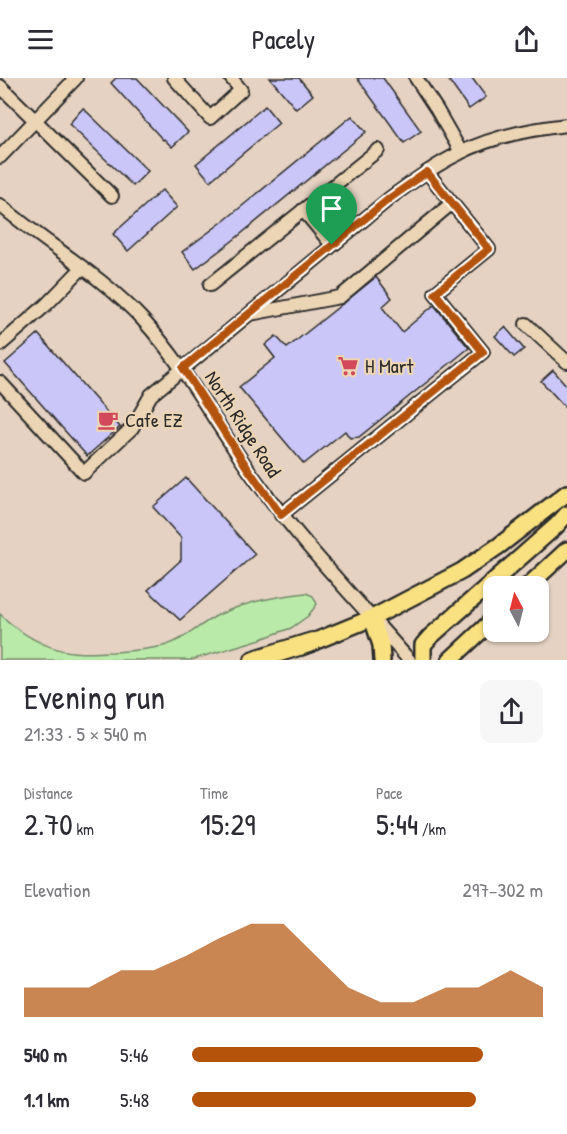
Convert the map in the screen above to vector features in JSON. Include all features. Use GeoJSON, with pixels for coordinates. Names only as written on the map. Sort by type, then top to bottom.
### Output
{"type":"FeatureCollection","features":[{"type":"Feature","properties":{"kind":"highway"},"geometry":{"type":"LineString","coordinates":[[254,660],[312,642]]}},
{"type":"Feature","properties":{"kind":"main road"},"geometry":{"type":"LineString","coordinates":[[273,660],[372,618],[462,571],[500,546],[567,493]]}},
{"type":"Feature","properties":{"kind":"main road"},"geometry":{"type":"LineString","coordinates":[[423,660],[423,645],[430,637],[567,514]]}},
{"type":"Feature","properties":{"kind":"main road"},"geometry":{"type":"LineString","coordinates":[[539,576],[567,550]]}},
{"type":"Feature","properties":{"kind":"main road"},"geometry":{"type":"LineString","coordinates":[[372,618],[381,645],[382,660]]}},
{"type":"Feature","properties":{"kind":"main road"},"geometry":{"type":"LineString","coordinates":[[450,660],[483,629]]}},
{"type":"Feature","properties":{"kind":"street"},"geometry":{"type":"LineString","coordinates":[[0,157],[76,78]]}},
{"type":"Feature","properties":{"kind":"street"},"geometry":{"type":"LineString","coordinates":[[174,78],[210,118],[241,90],[231,78]]}},
{"type":"Feature","properties":{"kind":"street"},"geometry":{"type":"LineString","coordinates":[[416,78],[461,152]]}},
{"type":"Feature","properties":{"kind":"street"},"geometry":{"type":"LineString","coordinates":[[0,86],[34,122],[112,196]]}},
{"type":"Feature","properties":{"kind":"street"},"geometry":{"type":"LineString","coordinates":[[0,382],[84,473],[132,428],[151,395],[390,198],[461,152],[533,129],[567,125]]}},
{"type":"Feature","properties":{"kind":"street"},"geometry":{"type":"LineString","coordinates":[[210,285],[378,150]]}},
{"type":"Feature","properties":{"kind":"street"},"geometry":{"type":"LineString","coordinates":[[281,515],[483,352],[435,293],[489,249],[427,172]]}},
{"type":"Feature","properties":{"kind":"street"},"geometry":{"type":"LineString","coordinates":[[249,314],[340,297],[452,203]]}},
{"type":"Feature","properties":{"kind":"street","name":"North Ridge Road"},"geometry":{"type":"LineString","coordinates":[[0,206],[104,284],[141,318],[183,368],[248,469],[281,515],[409,660]]}},
{"type":"Feature","properties":{"kind":"street"},"geometry":{"type":"LineString","coordinates":[[303,210],[332,245]]}},
{"type":"Feature","properties":{"kind":"street"},"geometry":{"type":"LineString","coordinates":[[0,345],[47,304],[82,268]]}},
{"type":"Feature","properties":{"kind":"street"},"geometry":{"type":"LineString","coordinates":[[526,324],[567,362]]}},
{"type":"Feature","properties":{"kind":"green space"},"geometry":{"type":"Polygon","coordinates":[[[306,593],[313,596],[317,604],[308,616],[291,628],[191,660],[0,660],[0,614],[24,633],[62,650],[82,653],[126,651],[167,645],[218,615],[240,606],[306,593]]]}},
{"type":"Feature","properties":{"kind":"building"},"geometry":{"type":"Polygon","coordinates":[[[116,78],[137,78],[188,132],[172,147],[111,83],[116,78]]]}},
{"type":"Feature","properties":{"kind":"building"},"geometry":{"type":"Polygon","coordinates":[[[270,78],[299,78],[313,95],[296,109],[270,78]]]}},
{"type":"Feature","properties":{"kind":"building"},"geometry":{"type":"Polygon","coordinates":[[[357,78],[383,78],[421,131],[404,143],[357,78]]]}},
{"type":"Feature","properties":{"kind":"building"},"geometry":{"type":"Polygon","coordinates":[[[447,78],[472,78],[486,97],[469,109],[447,78]]]}},
{"type":"Feature","properties":{"kind":"building"},"geometry":{"type":"Polygon","coordinates":[[[265,106],[279,123],[210,181],[196,164],[265,106]]]}},
{"type":"Feature","properties":{"kind":"building"},"geometry":{"type":"Polygon","coordinates":[[[83,108],[148,171],[133,186],[69,124],[83,108]]]}},
{"type":"Feature","properties":{"kind":"building"},"geometry":{"type":"Polygon","coordinates":[[[352,116],[366,132],[195,269],[182,252],[225,220],[352,116]]]}},
{"type":"Feature","properties":{"kind":"building"},"geometry":{"type":"Polygon","coordinates":[[[162,190],[177,207],[128,251],[113,234],[162,190]]]}},
{"type":"Feature","properties":{"kind":"building","name":"H Mart"},"geometry":{"type":"Polygon","coordinates":[[[376,277],[392,298],[382,307],[402,332],[434,305],[469,348],[359,437],[350,438],[345,431],[304,464],[239,387],[275,358],[265,345],[276,336],[287,348],[376,277]]]}},
{"type":"Feature","properties":{"kind":"building"},"geometry":{"type":"Polygon","coordinates":[[[505,327],[524,349],[514,357],[495,336],[505,327]]]}},
{"type":"Feature","properties":{"kind":"building"},"geometry":{"type":"Polygon","coordinates":[[[38,334],[120,427],[87,456],[5,363],[38,334]]]}},
{"type":"Feature","properties":{"kind":"building"},"geometry":{"type":"Polygon","coordinates":[[[553,370],[567,386],[567,409],[541,381],[553,370]]]}},
{"type":"Feature","properties":{"kind":"building"},"geometry":{"type":"Polygon","coordinates":[[[186,478],[255,554],[180,620],[148,590],[181,560],[181,538],[153,507],[186,478]]]}},
{"type":"Feature","properties":{"kind":"place","name":"H Mart"},"geometry":{"type":"Point","coordinates":[348,366]}},
{"type":"Feature","properties":{"kind":"place","name":"Cafe EZ"},"geometry":{"type":"Point","coordinates":[108,420]}},
{"type":"Feature","properties":{"kind":"route"},"geometry":{"type":"LineString","coordinates":[[427,172],[489,249],[435,293],[483,352],[281,515],[248,469],[183,368],[332,245],[390,198],[427,172]]}}]}
